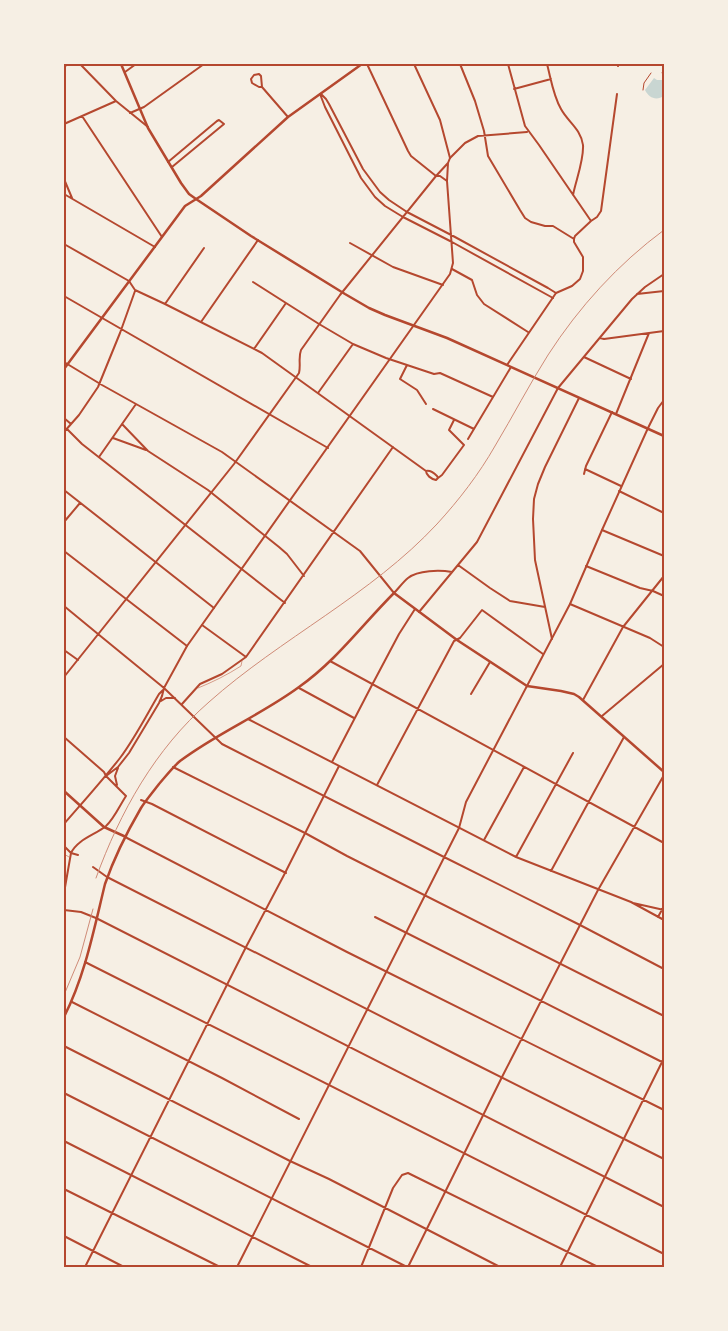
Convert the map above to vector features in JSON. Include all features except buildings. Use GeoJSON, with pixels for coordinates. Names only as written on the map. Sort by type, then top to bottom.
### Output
{"type":"FeatureCollection","features":[{"type":"Feature","properties":{"kind":"main road"},"geometry":{"type":"LineString","coordinates":[[121,64],[148,128],[171,168],[189,194],[196,199],[258,240],[376,311],[438,334],[664,436]]}},
{"type":"Feature","properties":{"kind":"main road"},"geometry":{"type":"LineString","coordinates":[[64,369],[185,206],[201,196],[288,117],[359,64]]}},
{"type":"Feature","properties":{"kind":"main road"},"geometry":{"type":"LineString","coordinates":[[64,1017],[80,980],[106,876],[124,836],[145,802],[173,768],[215,737],[299,688],[330,661],[394,594],[457,640],[527,686],[574,694],[583,700],[664,774]]}},
{"type":"Feature","properties":{"kind":"main road"},"geometry":{"type":"LineString","coordinates":[[64,791],[104,827],[124,836]]}},
{"type":"Feature","properties":{"kind":"street"},"geometry":{"type":"LineString","coordinates":[[64,66],[70,64]]}},
{"type":"Feature","properties":{"kind":"street"},"geometry":{"type":"LineString","coordinates":[[80,64],[116,101],[148,128]]}},
{"type":"Feature","properties":{"kind":"street"},"geometry":{"type":"LineString","coordinates":[[124,72],[136,64]]}},
{"type":"Feature","properties":{"kind":"street"},"geometry":{"type":"LineString","coordinates":[[130,113],[140,109],[204,64]]}},
{"type":"Feature","properties":{"kind":"street"},"geometry":{"type":"LineString","coordinates":[[367,64],[411,156],[436,176],[440,176],[447,181]]}},
{"type":"Feature","properties":{"kind":"street"},"geometry":{"type":"LineString","coordinates":[[414,64],[440,120],[450,158]]}},
{"type":"Feature","properties":{"kind":"street"},"geometry":{"type":"LineString","coordinates":[[460,64],[475,101],[485,136],[488,156],[525,218],[534,224],[553,226],[574,239],[583,257],[583,271],[580,279],[576,284],[556,293],[506,365]]}},
{"type":"Feature","properties":{"kind":"street"},"geometry":{"type":"LineString","coordinates":[[508,64],[524,126],[540,145],[591,221]]}},
{"type":"Feature","properties":{"kind":"street"},"geometry":{"type":"LineString","coordinates":[[547,64],[560,108],[578,130],[582,141],[583,152],[573,195]]}},
{"type":"Feature","properties":{"kind":"street"},"geometry":{"type":"LineString","coordinates":[[643,90],[644,83],[652,73]]}},
{"type":"Feature","properties":{"kind":"street"},"geometry":{"type":"LineString","coordinates":[[262,87],[252,83],[251,79],[254,75],[259,74],[261,76],[262,87],[288,117]]}},
{"type":"Feature","properties":{"kind":"street"},"geometry":{"type":"LineString","coordinates":[[514,89],[551,80]]}},
{"type":"Feature","properties":{"kind":"street"},"geometry":{"type":"LineString","coordinates":[[320,94],[329,104],[368,177],[388,200],[556,293]]}},
{"type":"Feature","properties":{"kind":"street"},"geometry":{"type":"LineString","coordinates":[[320,94],[352,162],[366,185],[384,206],[553,298]]}},
{"type":"Feature","properties":{"kind":"street"},"geometry":{"type":"LineString","coordinates":[[574,239],[601,211],[617,94]]}},
{"type":"Feature","properties":{"kind":"street"},"geometry":{"type":"LineString","coordinates":[[64,124],[116,101]]}},
{"type":"Feature","properties":{"kind":"street"},"geometry":{"type":"LineString","coordinates":[[82,116],[162,236]]}},
{"type":"Feature","properties":{"kind":"street"},"geometry":{"type":"LineString","coordinates":[[168,162],[217,121],[223,122],[171,168]]}},
{"type":"Feature","properties":{"kind":"street"},"geometry":{"type":"LineString","coordinates":[[106,776],[118,767],[140,736],[159,703],[164,688],[187,646],[443,285],[452,269],[452,242],[447,181],[450,158],[465,143],[478,136],[528,131]]}},
{"type":"Feature","properties":{"kind":"street"},"geometry":{"type":"LineString","coordinates":[[64,677],[236,462],[296,378],[300,369],[299,354],[319,324],[342,292],[448,163]]}},
{"type":"Feature","properties":{"kind":"street"},"geometry":{"type":"LineString","coordinates":[[64,180],[72,198]]}},
{"type":"Feature","properties":{"kind":"street"},"geometry":{"type":"LineString","coordinates":[[64,194],[155,246]]}},
{"type":"Feature","properties":{"kind":"street"},"geometry":{"type":"LineString","coordinates":[[201,322],[258,240]]}},
{"type":"Feature","properties":{"kind":"street"},"geometry":{"type":"LineString","coordinates":[[350,243],[402,270],[443,285]]}},
{"type":"Feature","properties":{"kind":"street"},"geometry":{"type":"LineString","coordinates":[[64,244],[129,281],[135,290],[254,348],[426,470],[436,474],[438,478]]}},
{"type":"Feature","properties":{"kind":"street"},"geometry":{"type":"LineString","coordinates":[[165,304],[204,248]]}},
{"type":"Feature","properties":{"kind":"street"},"geometry":{"type":"LineString","coordinates":[[452,269],[472,280],[477,295],[484,304],[528,332]]}},
{"type":"Feature","properties":{"kind":"street"},"geometry":{"type":"LineString","coordinates":[[419,612],[477,542],[558,388],[637,294],[664,274]]}},
{"type":"Feature","properties":{"kind":"street"},"geometry":{"type":"LineString","coordinates":[[253,282],[353,344],[390,360],[434,374],[440,373],[493,397]]}},
{"type":"Feature","properties":{"kind":"street"},"geometry":{"type":"LineString","coordinates":[[64,432],[79,415],[100,384],[135,290]]}},
{"type":"Feature","properties":{"kind":"street"},"geometry":{"type":"LineString","coordinates":[[637,294],[664,291]]}},
{"type":"Feature","properties":{"kind":"street"},"geometry":{"type":"LineString","coordinates":[[64,296],[328,448]]}},
{"type":"Feature","properties":{"kind":"street"},"geometry":{"type":"LineString","coordinates":[[254,348],[286,303]]}},
{"type":"Feature","properties":{"kind":"street"},"geometry":{"type":"LineString","coordinates":[[599,337],[604,339],[664,331]]}},
{"type":"Feature","properties":{"kind":"street"},"geometry":{"type":"LineString","coordinates":[[616,414],[650,333]]}},
{"type":"Feature","properties":{"kind":"street"},"geometry":{"type":"LineString","coordinates":[[318,393],[353,344]]}},
{"type":"Feature","properties":{"kind":"street"},"geometry":{"type":"LineString","coordinates":[[584,356],[631,379]]}},
{"type":"Feature","properties":{"kind":"street"},"geometry":{"type":"LineString","coordinates":[[64,362],[222,452],[360,551],[394,594],[408,578],[416,574],[452,572]]}},
{"type":"Feature","properties":{"kind":"street"},"geometry":{"type":"LineString","coordinates":[[407,365],[400,379],[417,390],[426,404]]}},
{"type":"Feature","properties":{"kind":"street"},"geometry":{"type":"LineString","coordinates":[[468,439],[512,367]]}},
{"type":"Feature","properties":{"kind":"street"},"geometry":{"type":"LineString","coordinates":[[552,639],[535,560],[534,499],[545,467],[579,398]]}},
{"type":"Feature","properties":{"kind":"street"},"geometry":{"type":"LineString","coordinates":[[237,1267],[460,828],[466,802],[570,604],[619,490],[658,408],[664,400]]}},
{"type":"Feature","properties":{"kind":"street"},"geometry":{"type":"LineString","coordinates":[[99,457],[136,404]]}},
{"type":"Feature","properties":{"kind":"street"},"geometry":{"type":"LineString","coordinates":[[433,409],[474,429]]}},
{"type":"Feature","properties":{"kind":"street"},"geometry":{"type":"LineString","coordinates":[[584,474],[612,412]]}},
{"type":"Feature","properties":{"kind":"street"},"geometry":{"type":"LineString","coordinates":[[64,418],[71,424]]}},
{"type":"Feature","properties":{"kind":"street"},"geometry":{"type":"LineString","coordinates":[[426,470],[426,473],[431,478],[436,480],[442,475],[464,445],[449,430],[454,420]]}},
{"type":"Feature","properties":{"kind":"street"},"geometry":{"type":"LineString","coordinates":[[122,424],[148,451],[211,493],[266,536],[287,554],[304,576]]}},
{"type":"Feature","properties":{"kind":"street"},"geometry":{"type":"LineString","coordinates":[[67,429],[99,457],[285,603]]}},
{"type":"Feature","properties":{"kind":"street"},"geometry":{"type":"LineString","coordinates":[[112,438],[148,451]]}},
{"type":"Feature","properties":{"kind":"street"},"geometry":{"type":"LineString","coordinates":[[183,705],[200,684],[222,674],[246,657],[393,447]]}},
{"type":"Feature","properties":{"kind":"street"},"geometry":{"type":"LineString","coordinates":[[585,469],[621,486]]}},
{"type":"Feature","properties":{"kind":"street"},"geometry":{"type":"LineString","coordinates":[[64,490],[214,608]]}},
{"type":"Feature","properties":{"kind":"street"},"geometry":{"type":"LineString","coordinates":[[619,490],[664,513]]}},
{"type":"Feature","properties":{"kind":"street"},"geometry":{"type":"LineString","coordinates":[[64,522],[80,503]]}},
{"type":"Feature","properties":{"kind":"street"},"geometry":{"type":"LineString","coordinates":[[602,530],[664,556]]}},
{"type":"Feature","properties":{"kind":"street"},"geometry":{"type":"LineString","coordinates":[[64,551],[187,646]]}},
{"type":"Feature","properties":{"kind":"street"},"geometry":{"type":"LineString","coordinates":[[458,564],[510,601],[545,607]]}},
{"type":"Feature","properties":{"kind":"street"},"geometry":{"type":"LineString","coordinates":[[586,566],[664,596]]}},
{"type":"Feature","properties":{"kind":"street"},"geometry":{"type":"LineString","coordinates":[[583,700],[623,627],[664,576]]}},
{"type":"Feature","properties":{"kind":"street"},"geometry":{"type":"LineString","coordinates":[[570,604],[650,638],[664,647]]}},
{"type":"Feature","properties":{"kind":"street"},"geometry":{"type":"LineString","coordinates":[[64,606],[164,688],[222,744],[664,969]]}},
{"type":"Feature","properties":{"kind":"street"},"geometry":{"type":"LineString","coordinates":[[332,762],[399,634],[415,609]]}},
{"type":"Feature","properties":{"kind":"street"},"geometry":{"type":"LineString","coordinates":[[376,785],[454,642],[460,638],[482,610],[544,654]]}},
{"type":"Feature","properties":{"kind":"street"},"geometry":{"type":"LineString","coordinates":[[202,625],[246,657]]}},
{"type":"Feature","properties":{"kind":"street"},"geometry":{"type":"LineString","coordinates":[[64,650],[78,660]]}},
{"type":"Feature","properties":{"kind":"street"},"geometry":{"type":"LineString","coordinates":[[330,661],[664,843]]}},
{"type":"Feature","properties":{"kind":"street"},"geometry":{"type":"LineString","coordinates":[[471,694],[490,662]]}},
{"type":"Feature","properties":{"kind":"street"},"geometry":{"type":"LineString","coordinates":[[602,716],[664,664]]}},
{"type":"Feature","properties":{"kind":"street"},"geometry":{"type":"LineString","coordinates":[[64,824],[106,776],[124,752],[164,688]]}},
{"type":"Feature","properties":{"kind":"street"},"geometry":{"type":"LineString","coordinates":[[299,688],[354,718]]}},
{"type":"Feature","properties":{"kind":"street"},"geometry":{"type":"LineString","coordinates":[[159,703],[166,698],[175,698]]}},
{"type":"Feature","properties":{"kind":"street"},"geometry":{"type":"LineString","coordinates":[[248,719],[516,857],[630,902],[663,910]]}},
{"type":"Feature","properties":{"kind":"street"},"geometry":{"type":"LineString","coordinates":[[136,734],[140,736]]}},
{"type":"Feature","properties":{"kind":"street"},"geometry":{"type":"LineString","coordinates":[[64,737],[104,772],[128,797],[104,827],[76,846],[71,853],[64,893]]}},
{"type":"Feature","properties":{"kind":"street"},"geometry":{"type":"LineString","coordinates":[[551,871],[624,737]]}},
{"type":"Feature","properties":{"kind":"street"},"geometry":{"type":"LineString","coordinates":[[516,857],[573,753]]}},
{"type":"Feature","properties":{"kind":"street"},"geometry":{"type":"LineString","coordinates":[[85,1267],[339,766]]}},
{"type":"Feature","properties":{"kind":"street"},"geometry":{"type":"LineString","coordinates":[[484,840],[524,766]]}},
{"type":"Feature","properties":{"kind":"street"},"geometry":{"type":"LineString","coordinates":[[117,787],[115,776],[118,767]]}},
{"type":"Feature","properties":{"kind":"street"},"geometry":{"type":"LineString","coordinates":[[173,768],[664,1016]]}},
{"type":"Feature","properties":{"kind":"street"},"geometry":{"type":"LineString","coordinates":[[64,1093],[407,1267],[598,890],[664,774]]}},
{"type":"Feature","properties":{"kind":"street"},"geometry":{"type":"LineString","coordinates":[[141,800],[286,873]]}},
{"type":"Feature","properties":{"kind":"street"},"geometry":{"type":"LineString","coordinates":[[124,836],[386,972],[664,1110]]}},
{"type":"Feature","properties":{"kind":"street"},"geometry":{"type":"LineString","coordinates":[[64,846],[71,853],[78,855]]}},
{"type":"Feature","properties":{"kind":"street"},"geometry":{"type":"LineString","coordinates":[[93,867],[106,876],[664,1159]]}},
{"type":"Feature","properties":{"kind":"street"},"geometry":{"type":"LineString","coordinates":[[630,902],[664,920]]}},
{"type":"Feature","properties":{"kind":"street"},"geometry":{"type":"LineString","coordinates":[[658,917],[664,906]]}},
{"type":"Feature","properties":{"kind":"street"},"geometry":{"type":"LineString","coordinates":[[64,910],[84,913],[664,1207]]}},
{"type":"Feature","properties":{"kind":"street"},"geometry":{"type":"LineString","coordinates":[[375,917],[663,1063]]}},
{"type":"Feature","properties":{"kind":"street"},"geometry":{"type":"LineString","coordinates":[[85,962],[664,1254]]}},
{"type":"Feature","properties":{"kind":"street"},"geometry":{"type":"LineString","coordinates":[[72,1002],[299,1119]]}},
{"type":"Feature","properties":{"kind":"street"},"geometry":{"type":"LineString","coordinates":[[64,1046],[500,1267]]}},
{"type":"Feature","properties":{"kind":"street"},"geometry":{"type":"LineString","coordinates":[[560,1267],[664,1058]]}},
{"type":"Feature","properties":{"kind":"street"},"geometry":{"type":"LineString","coordinates":[[64,1142],[312,1267]]}},
{"type":"Feature","properties":{"kind":"street"},"geometry":{"type":"LineString","coordinates":[[361,1267],[393,1188],[402,1175],[408,1173],[422,1178],[446,1192],[598,1267]]}},
{"type":"Feature","properties":{"kind":"street"},"geometry":{"type":"LineString","coordinates":[[64,1189],[220,1267]]}},
{"type":"Feature","properties":{"kind":"street"},"geometry":{"type":"LineString","coordinates":[[64,1236],[124,1267]]}},
{"type":"Feature","properties":{"kind":"lane"},"geometry":{"type":"LineString","coordinates":[[64,854],[70,857]]}},
{"type":"Feature","properties":{"kind":"shaded area"},"geometry":{"type":"Polygon","coordinates":[[[654,78],[662,80],[664,84],[664,96],[661,98],[653,98],[645,90],[654,78]]]}},
{"type":"Feature","properties":{"kind":"railway"},"geometry":{"type":"LineString","coordinates":[[96,878],[116,829],[128,806],[141,783],[172,740],[209,702],[237,679],[384,573],[437,524],[482,467],[541,366],[586,303],[631,257],[664,230]]}},
{"type":"Feature","properties":{"kind":"railway"},"geometry":{"type":"LineString","coordinates":[[64,995],[80,957],[93,909]]}}]}
